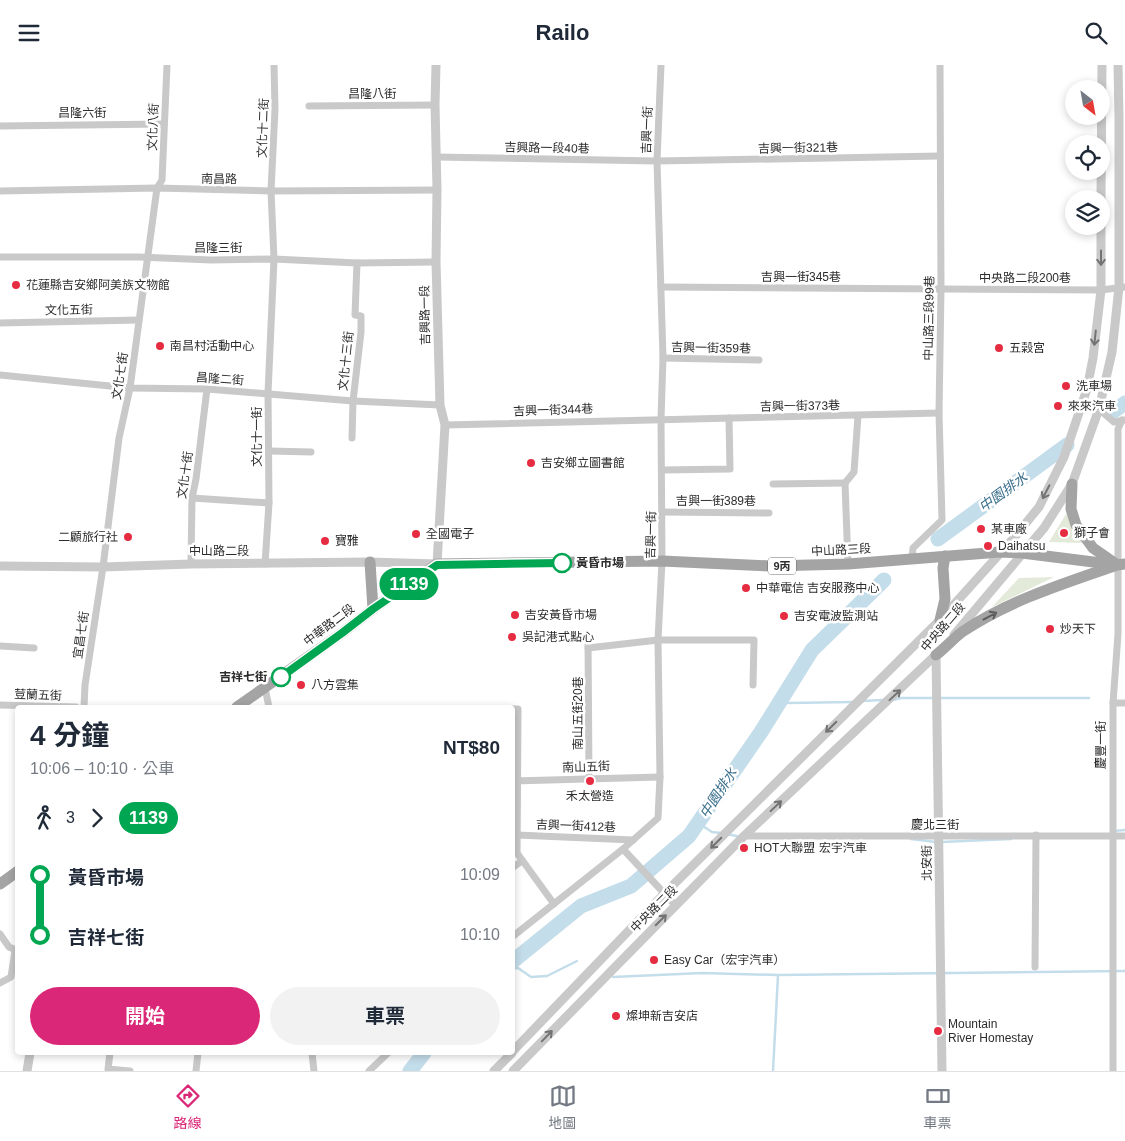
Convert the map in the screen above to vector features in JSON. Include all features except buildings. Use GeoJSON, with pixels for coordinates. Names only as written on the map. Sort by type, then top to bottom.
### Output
{"type":"FeatureCollection","features":[{"type":"Feature","properties":{"kind":"main road"},"geometry":{"type":"LineString","coordinates":[[1072,484],[1071,509],[1076,525],[1093,547],[1121,564]]}},
{"type":"Feature","properties":{"kind":"main road","name":"中山路三段"},"geometry":{"type":"LineString","coordinates":[[437,565],[662,561],[770,566],[848,565],[1000,552],[1121,564]]}},
{"type":"Feature","properties":{"kind":"main road"},"geometry":{"type":"LineString","coordinates":[[940,620],[945,599],[943,568],[945,556]]}},
{"type":"Feature","properties":{"kind":"main road"},"geometry":{"type":"LineString","coordinates":[[370,562],[373,609]]}},
{"type":"Feature","properties":{"kind":"main road"},"geometry":{"type":"LineString","coordinates":[[936,655],[961,633],[988,617],[1048,588],[1121,564]]}},
{"type":"Feature","properties":{"kind":"main road","name":"中華路二段"},"geometry":{"type":"LineString","coordinates":[[240,705],[437,565]]}},
{"type":"Feature","properties":{"kind":"main road"},"geometry":{"type":"LineString","coordinates":[[0,884],[15,873]]}},
{"type":"Feature","properties":{"kind":"street","name":"文化八街"},"geometry":{"type":"LineString","coordinates":[[157,189],[162,180],[167,65]]}},
{"type":"Feature","properties":{"kind":"street","name":"文化十二街"},"geometry":{"type":"LineString","coordinates":[[271,191],[276,109],[274,65]]}},
{"type":"Feature","properties":{"kind":"street","name":"吉興路一段"},"geometry":{"type":"LineString","coordinates":[[436,65],[436,262],[440,405],[445,425],[437,565]]}},
{"type":"Feature","properties":{"kind":"street","name":"吉興一街"},"geometry":{"type":"LineString","coordinates":[[515,935],[624,850],[658,818],[660,777],[658,640],[662,561],[661,419],[663,358],[657,161],[661,65]]}},
{"type":"Feature","properties":{"kind":"street","name":"中山路三段99巷"},"geometry":{"type":"LineString","coordinates":[[912,559],[913,548],[942,520],[939,413],[941,289],[940,65]]}},
{"type":"Feature","properties":{"kind":"street"},"geometry":{"type":"LineString","coordinates":[[1101,190],[1102,65]]}},
{"type":"Feature","properties":{"kind":"street","name":"中央路二段"},"geometry":{"type":"LineString","coordinates":[[513,1071],[744,836],[936,655],[1044,529],[1072,484],[1099,409],[1112,352],[1118,65]]}},
{"type":"Feature","properties":{"kind":"street","name":"昌隆八街"},"geometry":{"type":"LineString","coordinates":[[309,106],[435,105]]}},
{"type":"Feature","properties":{"kind":"street","name":"昌隆六街"},"geometry":{"type":"LineString","coordinates":[[0,125],[164,124]]}},
{"type":"Feature","properties":{"kind":"street","name":"吉興一街321巷"},"geometry":{"type":"LineString","coordinates":[[657,161],[940,156]]}},
{"type":"Feature","properties":{"kind":"street","name":"吉興路一段40巷"},"geometry":{"type":"LineString","coordinates":[[436,157],[657,161]]}},
{"type":"Feature","properties":{"kind":"street","name":"南昌路"},"geometry":{"type":"LineString","coordinates":[[0,191],[157,189],[271,191],[437,190]]}},
{"type":"Feature","properties":{"kind":"street","name":"文化七街"},"geometry":{"type":"LineString","coordinates":[[103,567],[157,189]]}},
{"type":"Feature","properties":{"kind":"street","name":"文化十一街"},"geometry":{"type":"LineString","coordinates":[[266,564],[269,503],[268,393],[274,259],[271,191]]}},
{"type":"Feature","properties":{"kind":"street","name":"中央路二段"},"geometry":{"type":"LineString","coordinates":[[515,1049],[664,894],[940,620],[1013,539],[1039,507],[1064,457],[1087,389],[1093,358],[1114,288],[1103,235]]}},
{"type":"Feature","properties":{"kind":"street","name":"昌隆三街"},"geometry":{"type":"LineString","coordinates":[[0,257],[274,259],[357,263],[436,262]]}},
{"type":"Feature","properties":{"kind":"street","name":"文化十三街"},"geometry":{"type":"LineString","coordinates":[[352,437],[353,401],[361,332],[361,316],[355,315],[357,263]]}},
{"type":"Feature","properties":{"kind":"street","name":"吉興一街345巷"},"geometry":{"type":"LineString","coordinates":[[661,287],[941,289]]}},
{"type":"Feature","properties":{"kind":"street","name":"中央路二段200巷"},"geometry":{"type":"LineString","coordinates":[[941,289],[1114,288]]}},
{"type":"Feature","properties":{"kind":"street","name":"文化五街"},"geometry":{"type":"LineString","coordinates":[[0,323],[139,320]]}},
{"type":"Feature","properties":{"kind":"street","name":"吉興一街359巷"},"geometry":{"type":"LineString","coordinates":[[663,358],[759,360]]}},
{"type":"Feature","properties":{"kind":"street","name":"昌隆二街"},"geometry":{"type":"LineString","coordinates":[[0,375],[130,388],[208,389],[353,401],[440,405]]}},
{"type":"Feature","properties":{"kind":"street","name":"文化十街"},"geometry":{"type":"LineString","coordinates":[[191,564],[192,498],[208,389]]}},
{"type":"Feature","properties":{"kind":"street"},"geometry":{"type":"LineString","coordinates":[[1099,409],[1114,422],[1123,421]]}},
{"type":"Feature","properties":{"kind":"street","name":"吉興一街373巷"},"geometry":{"type":"LineString","coordinates":[[661,419],[939,413]]}},
{"type":"Feature","properties":{"kind":"street"},"geometry":{"type":"LineString","coordinates":[[848,565],[846,483],[854,472],[858,416]]}},
{"type":"Feature","properties":{"kind":"street"},"geometry":{"type":"LineString","coordinates":[[662,470],[730,469],[729,418]]}},
{"type":"Feature","properties":{"kind":"street","name":"吉興一街344巷"},"geometry":{"type":"LineString","coordinates":[[445,425],[661,419]]}},
{"type":"Feature","properties":{"kind":"street","name":"慶豐一街"},"geometry":{"type":"LineString","coordinates":[[1113,1071],[1113,703],[1121,564],[1118,429],[1123,421]]}},
{"type":"Feature","properties":{"kind":"street"},"geometry":{"type":"LineString","coordinates":[[269,451],[311,452]]}},
{"type":"Feature","properties":{"kind":"street"},"geometry":{"type":"LineString","coordinates":[[773,484],[846,483]]}},
{"type":"Feature","properties":{"kind":"street"},"geometry":{"type":"LineString","coordinates":[[192,498],[269,503]]}},
{"type":"Feature","properties":{"kind":"street","name":"吉興一街389巷"},"geometry":{"type":"LineString","coordinates":[[662,512],[769,513]]}},
{"type":"Feature","properties":{"kind":"street","name":"中山路二段"},"geometry":{"type":"LineString","coordinates":[[0,566],[103,567],[370,562],[437,565]]}},
{"type":"Feature","properties":{"kind":"street","name":"宜昌七街"},"geometry":{"type":"LineString","coordinates":[[84,705],[85,685],[103,567]]}},
{"type":"Feature","properties":{"kind":"street"},"geometry":{"type":"LineString","coordinates":[[557,639],[588,639],[588,648],[658,640],[754,640],[753,685]]}},
{"type":"Feature","properties":{"kind":"street"},"geometry":{"type":"LineString","coordinates":[[0,646],[34,647]]}},
{"type":"Feature","properties":{"kind":"street","name":"南山五街20巷"},"geometry":{"type":"LineString","coordinates":[[588,648],[589,778]]}},
{"type":"Feature","properties":{"kind":"street","name":"北安街"},"geometry":{"type":"LineString","coordinates":[[936,655],[942,1071]]}},
{"type":"Feature","properties":{"kind":"street"},"geometry":{"type":"LineString","coordinates":[[265,688],[269,705]]}},
{"type":"Feature","properties":{"kind":"street"},"geometry":{"type":"LineString","coordinates":[[1113,703],[1125,703]]}},
{"type":"Feature","properties":{"kind":"street","name":"荳蘭五街"},"geometry":{"type":"LineString","coordinates":[[0,705],[15,705]]}},
{"type":"Feature","properties":{"kind":"street"},"geometry":{"type":"LineString","coordinates":[[515,709],[519,736],[515,781],[517,835],[515,853],[554,904]]}},
{"type":"Feature","properties":{"kind":"street","name":"南山五街"},"geometry":{"type":"LineString","coordinates":[[515,781],[660,777]]}},
{"type":"Feature","properties":{"kind":"street","name":"吉興一街412巷"},"geometry":{"type":"LineString","coordinates":[[517,835],[633,840]]}},
{"type":"Feature","properties":{"kind":"street"},"geometry":{"type":"LineString","coordinates":[[1035,967],[1036,835]]}},
{"type":"Feature","properties":{"kind":"street","name":"慶北三街"},"geometry":{"type":"LineString","coordinates":[[744,836],[1125,836]]}},
{"type":"Feature","properties":{"kind":"street"},"geometry":{"type":"LineString","coordinates":[[624,850],[676,905]]}},
{"type":"Feature","properties":{"kind":"street"},"geometry":{"type":"LineString","coordinates":[[515,866],[522,861]]}},
{"type":"Feature","properties":{"kind":"street"},"geometry":{"type":"LineString","coordinates":[[0,934],[8,947],[15,950]]}},
{"type":"Feature","properties":{"kind":"street"},"geometry":{"type":"LineString","coordinates":[[0,983],[11,977],[15,956]]}},
{"type":"Feature","properties":{"kind":"street"},"geometry":{"type":"LineString","coordinates":[[26,1071],[30,1055]]}},
{"type":"Feature","properties":{"kind":"street"},"geometry":{"type":"LineString","coordinates":[[110,1055],[108,1069],[130,1071]]}},
{"type":"Feature","properties":{"kind":"street"},"geometry":{"type":"LineString","coordinates":[[196,1071],[198,1055]]}},
{"type":"Feature","properties":{"kind":"street"},"geometry":{"type":"LineString","coordinates":[[312,1055],[314,1071]]}},
{"type":"Feature","properties":{"kind":"street"},"geometry":{"type":"LineString","coordinates":[[369,1071],[386,1055]]}},
{"type":"Feature","properties":{"kind":"street","name":"中央路二段"},"geometry":{"type":"LineString","coordinates":[[494,1071],[509,1055]]}},
{"type":"Feature","properties":{"kind":"green space"},"geometry":{"type":"Polygon","coordinates":[[[1066,514],[1082,543],[1049,542],[1066,514]]]}},
{"type":"Feature","properties":{"kind":"green space"},"geometry":{"type":"Polygon","coordinates":[[[1054,577],[992,607],[1019,578],[1054,577]]]}},
{"type":"Feature","properties":{"kind":"waterway","name":"中園排水"},"geometry":{"type":"LineString","coordinates":[[1114,411],[1125,403]]}},
{"type":"Feature","properties":{"kind":"waterway","name":"中園排水"},"geometry":{"type":"LineString","coordinates":[[938,539],[1067,445]]}},
{"type":"Feature","properties":{"kind":"waterway","name":"中園排水"},"geometry":{"type":"LineString","coordinates":[[515,960],[581,906],[631,886],[689,836],[761,732],[812,650],[884,580]]}},
{"type":"Feature","properties":{"kind":"waterway"},"geometry":{"type":"LineString","coordinates":[[782,698],[788,703],[853,702]]}},
{"type":"Feature","properties":{"kind":"waterway"},"geometry":{"type":"LineString","coordinates":[[893,700],[901,698],[1089,698]]}},
{"type":"Feature","properties":{"kind":"waterway"},"geometry":{"type":"LineString","coordinates":[[861,701],[883,700]]}},
{"type":"Feature","properties":{"kind":"waterway"},"geometry":{"type":"LineString","coordinates":[[698,823],[712,832],[721,833]]}},
{"type":"Feature","properties":{"kind":"waterway"},"geometry":{"type":"LineString","coordinates":[[1114,831],[1125,830]]}},
{"type":"Feature","properties":{"kind":"waterway"},"geometry":{"type":"LineString","coordinates":[[727,834],[741,837]]}},
{"type":"Feature","properties":{"kind":"waterway"},"geometry":{"type":"LineString","coordinates":[[911,839],[936,842]]}},
{"type":"Feature","properties":{"kind":"waterway"},"geometry":{"type":"LineString","coordinates":[[941,842],[1011,839]]}},
{"type":"Feature","properties":{"kind":"waterway"},"geometry":{"type":"LineString","coordinates":[[515,968],[518,968],[531,977],[547,976],[577,961]]}},
{"type":"Feature","properties":{"kind":"waterway"},"geometry":{"type":"LineString","coordinates":[[613,977],[702,973],[778,975],[1125,971]]}},
{"type":"Feature","properties":{"kind":"waterway"},"geometry":{"type":"LineString","coordinates":[[773,1071],[778,975]]}},
{"type":"Feature","properties":{"kind":"waterway","name":"中園排水"},"geometry":{"type":"LineString","coordinates":[[410,1071],[422,1055]]}},
{"type":"Feature","properties":{"kind":"bus line","name":"1139"},"geometry":{"type":"LineString","coordinates":[[281,677],[373,609],[437,565],[562,563]]}},
{"type":"Feature","properties":{"kind":"place","name":"花蓮縣吉安鄉阿美族文物館"},"geometry":{"type":"Point","coordinates":[16,285]}},
{"type":"Feature","properties":{"kind":"place","name":"南昌村活動中心"},"geometry":{"type":"Point","coordinates":[160,346]}},
{"type":"Feature","properties":{"kind":"place","name":"五榖宮"},"geometry":{"type":"Point","coordinates":[999,348]}},
{"type":"Feature","properties":{"kind":"place","name":"洗車場"},"geometry":{"type":"Point","coordinates":[1066,386]}},
{"type":"Feature","properties":{"kind":"place","name":"來來汽車"},"geometry":{"type":"Point","coordinates":[1058,406]}},
{"type":"Feature","properties":{"kind":"place","name":"吉安鄉立圖書館"},"geometry":{"type":"Point","coordinates":[531,463]}},
{"type":"Feature","properties":{"kind":"place","name":"某車廠"},"geometry":{"type":"Point","coordinates":[981,529]}},
{"type":"Feature","properties":{"kind":"place","name":"獅子會"},"geometry":{"type":"Point","coordinates":[1064,533]}},
{"type":"Feature","properties":{"kind":"place","name":"全國電子"},"geometry":{"type":"Point","coordinates":[416,534]}},
{"type":"Feature","properties":{"kind":"place","name":"二顧旅行社"},"geometry":{"type":"Point","coordinates":[128,537]}},
{"type":"Feature","properties":{"kind":"place","name":"寶雅"},"geometry":{"type":"Point","coordinates":[325,541]}},
{"type":"Feature","properties":{"kind":"place","name":"Daihatsu"},"geometry":{"type":"Point","coordinates":[988,546]}},
{"type":"Feature","properties":{"kind":"place","name":"黃昏市場"},"geometry":{"type":"Point","coordinates":[562,563]}},
{"type":"Feature","properties":{"kind":"place","name":"中華電信 吉安服務中心"},"geometry":{"type":"Point","coordinates":[746,588]}},
{"type":"Feature","properties":{"kind":"place","name":"吉安黃昏市場"},"geometry":{"type":"Point","coordinates":[515,615]}},
{"type":"Feature","properties":{"kind":"place","name":"吉安電波監測站"},"geometry":{"type":"Point","coordinates":[784,616]}},
{"type":"Feature","properties":{"kind":"place","name":"炒天下"},"geometry":{"type":"Point","coordinates":[1050,629]}},
{"type":"Feature","properties":{"kind":"place","name":"吳記港式點心"},"geometry":{"type":"Point","coordinates":[512,637]}},
{"type":"Feature","properties":{"kind":"place","name":"吉祥七街"},"geometry":{"type":"Point","coordinates":[281,677]}},
{"type":"Feature","properties":{"kind":"place","name":"八方雲集"},"geometry":{"type":"Point","coordinates":[301,685]}},
{"type":"Feature","properties":{"kind":"place","name":"禾太營造"},"geometry":{"type":"Point","coordinates":[590,781]}},
{"type":"Feature","properties":{"kind":"place","name":"HOT大聯盟 宏宇汽車"},"geometry":{"type":"Point","coordinates":[744,848]}},
{"type":"Feature","properties":{"kind":"place","name":"Easy Car（宏宇汽車）"},"geometry":{"type":"Point","coordinates":[654,960]}},
{"type":"Feature","properties":{"kind":"place","name":"燦坤新吉安店"},"geometry":{"type":"Point","coordinates":[616,1016]}},
{"type":"Feature","properties":{"kind":"place","name":"Mountain River Homestay"},"geometry":{"type":"Point","coordinates":[938,1031]}}]}
